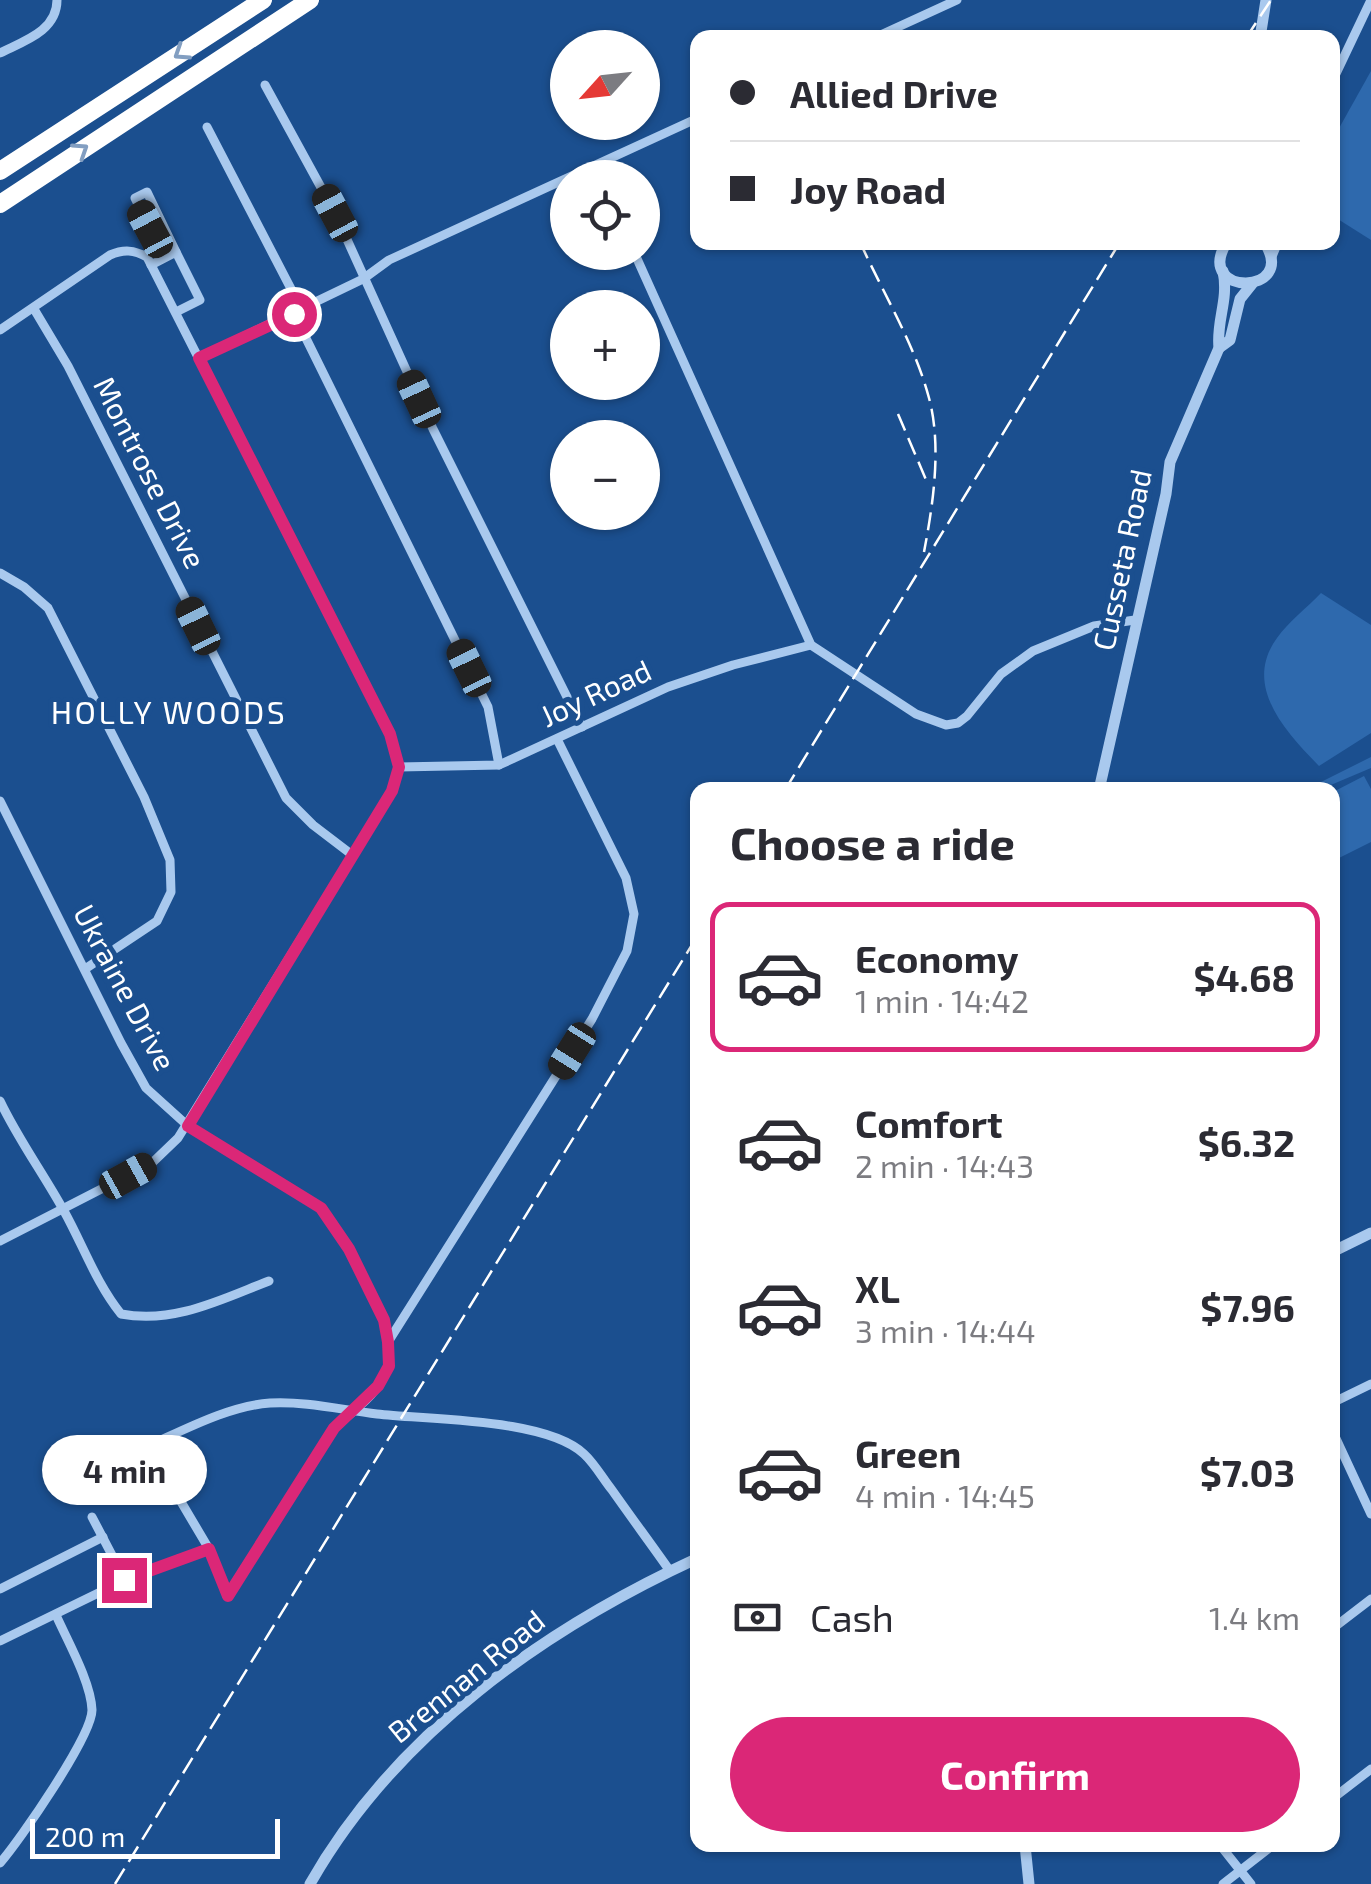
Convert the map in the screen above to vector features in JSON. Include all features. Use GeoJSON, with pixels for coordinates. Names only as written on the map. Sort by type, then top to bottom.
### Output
{"type":"FeatureCollection","features":[{"type":"Feature","properties":{"kind":"highway"},"geometry":{"type":"LineString","coordinates":[[0,171],[263,0]]}},
{"type":"Feature","properties":{"kind":"highway"},"geometry":{"type":"LineString","coordinates":[[0,204],[310,0]]}},
{"type":"Feature","properties":{"kind":"street"},"geometry":{"type":"LineString","coordinates":[[0,53],[45,29],[53,19],[57,0]]}},
{"type":"Feature","properties":{"kind":"street"},"geometry":{"type":"LineString","coordinates":[[891,30],[957,0]]}},
{"type":"Feature","properties":{"kind":"street"},"geometry":{"type":"LineString","coordinates":[[1261,30],[1266,0]]}},
{"type":"Feature","properties":{"kind":"street"},"geometry":{"type":"LineString","coordinates":[[1340,65],[1371,0]]}},
{"type":"Feature","properties":{"kind":"street"},"geometry":{"type":"LineString","coordinates":[[265,85],[335,213],[433,429],[582,727]]}},
{"type":"Feature","properties":{"kind":"street"},"geometry":{"type":"LineString","coordinates":[[605,160],[690,122]]}},
{"type":"Feature","properties":{"kind":"street"},"geometry":{"type":"LineString","coordinates":[[207,127],[488,707],[500,765]]}},
{"type":"Feature","properties":{"kind":"street"},"geometry":{"type":"LineString","coordinates":[[199,358],[363,279],[389,260],[550,185]]}},
{"type":"Feature","properties":{"kind":"street"},"geometry":{"type":"LineString","coordinates":[[150,229],[135,198],[147,192],[200,300],[176,312]]}},
{"type":"Feature","properties":{"kind":"street","name":"Cusseta Road"},"geometry":{"type":"LineString","coordinates":[[1219,348],[1217,335],[1227,290],[1223,250]]}},
{"type":"Feature","properties":{"kind":"street"},"geometry":{"type":"LineString","coordinates":[[1267,250],[1271,259]]}},
{"type":"Feature","properties":{"kind":"street","name":"Cusseta Road"},"geometry":{"type":"LineString","coordinates":[[1100,782],[1170,462],[1219,348],[1230,340],[1240,299],[1266,274],[1275,250]]}},
{"type":"Feature","properties":{"kind":"street"},"geometry":{"type":"LineString","coordinates":[[0,330],[120,251],[136,251],[149,261],[390,734],[399,767],[392,791],[188,1126],[152,1163],[0,1241]]}},
{"type":"Feature","properties":{"kind":"street"},"geometry":{"type":"LineString","coordinates":[[149,261],[176,252]]}},
{"type":"Feature","properties":{"kind":"street"},"geometry":{"type":"LineString","coordinates":[[642,270],[811,645],[916,714],[946,725],[968,716],[1001,674],[1033,651],[1094,626],[1135,620]]}},
{"type":"Feature","properties":{"kind":"street"},"geometry":{"type":"LineString","coordinates":[[1223,270],[1235,283],[1252,284]]}},
{"type":"Feature","properties":{"kind":"street","name":"Montrose Drive"},"geometry":{"type":"LineString","coordinates":[[34,309],[68,366],[286,798],[313,825],[352,854]]}},
{"type":"Feature","properties":{"kind":"street"},"geometry":{"type":"LineString","coordinates":[[0,573],[24,586],[48,608],[144,797],[170,860],[171,892],[157,921],[85,969]]}},
{"type":"Feature","properties":{"kind":"street","name":"Joy Road"},"geometry":{"type":"LineString","coordinates":[[399,767],[500,765],[668,687],[811,645]]}},
{"type":"Feature","properties":{"kind":"street"},"geometry":{"type":"LineString","coordinates":[[557,739],[626,878],[634,914],[626,951],[592,1018],[388,1342],[389,1366],[378,1386],[353,1412],[334,1428],[228,1596],[209,1549],[148,1446],[228,1413],[269,1403],[330,1407],[353,1412],[507,1427],[545,1435],[583,1452],[670,1571]]}},
{"type":"Feature","properties":{"kind":"street","name":"Ukraine Drive"},"geometry":{"type":"LineString","coordinates":[[0,802],[146,1088],[188,1126],[321,1208],[349,1249],[384,1320],[388,1342]]}},
{"type":"Feature","properties":{"kind":"street"},"geometry":{"type":"LineString","coordinates":[[0,1101],[64,1210],[108,1299],[121,1314],[142,1318],[176,1316],[269,1282]]}},
{"type":"Feature","properties":{"kind":"street"},"geometry":{"type":"LineString","coordinates":[[1340,1248],[1371,1233]]}},
{"type":"Feature","properties":{"kind":"street"},"geometry":{"type":"LineString","coordinates":[[1340,1399],[1371,1384]]}},
{"type":"Feature","properties":{"kind":"street"},"geometry":{"type":"LineString","coordinates":[[1340,1447],[1371,1514]]}},
{"type":"Feature","properties":{"kind":"street"},"geometry":{"type":"LineString","coordinates":[[92,1517],[124,1580]]}},
{"type":"Feature","properties":{"kind":"street"},"geometry":{"type":"LineString","coordinates":[[0,1589],[103,1537]]}},
{"type":"Feature","properties":{"kind":"street"},"geometry":{"type":"LineString","coordinates":[[0,1641],[124,1580],[209,1549]]}},
{"type":"Feature","properties":{"kind":"street","name":"Brennan Road"},"geometry":{"type":"LineString","coordinates":[[310,1884],[351,1818],[447,1718],[564,1629],[690,1562]]}},
{"type":"Feature","properties":{"kind":"street"},"geometry":{"type":"LineString","coordinates":[[1340,1623],[1371,1599]]}},
{"type":"Feature","properties":{"kind":"street"},"geometry":{"type":"LineString","coordinates":[[0,1863],[71,1760],[92,1712],[82,1675],[56,1615]]}},
{"type":"Feature","properties":{"kind":"street"},"geometry":{"type":"LineString","coordinates":[[1340,1793],[1371,1770]]}},
{"type":"Feature","properties":{"kind":"street"},"geometry":{"type":"LineString","coordinates":[[1026,1852],[1029,1884]]}},
{"type":"Feature","properties":{"kind":"street"},"geometry":{"type":"LineString","coordinates":[[1226,1852],[1251,1884]]}},
{"type":"Feature","properties":{"kind":"street"},"geometry":{"type":"LineString","coordinates":[[1223,1884],[1264,1852]]}},
{"type":"Feature","properties":{"kind":"shaded area"},"geometry":{"type":"Polygon","coordinates":[[[1371,71],[1371,240],[1340,220],[1340,126],[1371,71]]]}},
{"type":"Feature","properties":{"kind":"shaded area"},"geometry":{"type":"Polygon","coordinates":[[[1321,593],[1371,625],[1371,733],[1319,766],[1272,707],[1264,673],[1267,656],[1277,638],[1321,593]]]}},
{"type":"Feature","properties":{"kind":"shaded area"},"geometry":{"type":"Polygon","coordinates":[[[1371,757],[1371,768],[1338,782],[1321,782],[1371,757]]]}},
{"type":"Feature","properties":{"kind":"shaded area"},"geometry":{"type":"Polygon","coordinates":[[[1364,776],[1371,789],[1371,842],[1340,858],[1340,788],[1364,776]]]}},
{"type":"Feature","properties":{"kind":"railway"},"geometry":{"type":"LineString","coordinates":[[1251,30],[1271,0]]}},
{"type":"Feature","properties":{"kind":"railway"},"geometry":{"type":"LineString","coordinates":[[864,250],[916,358],[933,416],[935,475],[924,552]]}},
{"type":"Feature","properties":{"kind":"railway"},"geometry":{"type":"LineString","coordinates":[[790,782],[1115,250]]}},
{"type":"Feature","properties":{"kind":"railway"},"geometry":{"type":"LineString","coordinates":[[898,414],[927,482]]}},
{"type":"Feature","properties":{"kind":"railway"},"geometry":{"type":"LineString","coordinates":[[115,1884],[690,948]]}},
{"type":"Feature","properties":{"kind":"district","name":"HOLLY WOODS"},"geometry":{"type":"Point","coordinates":[169,713]}},
{"type":"Feature","properties":{"kind":"route"},"geometry":{"type":"LineString","coordinates":[[124,1580],[209,1549],[228,1596],[334,1428],[378,1386],[389,1366],[384,1320],[349,1249],[321,1208],[188,1126],[392,791],[399,767],[390,734],[199,358],[294,314]]}}]}
